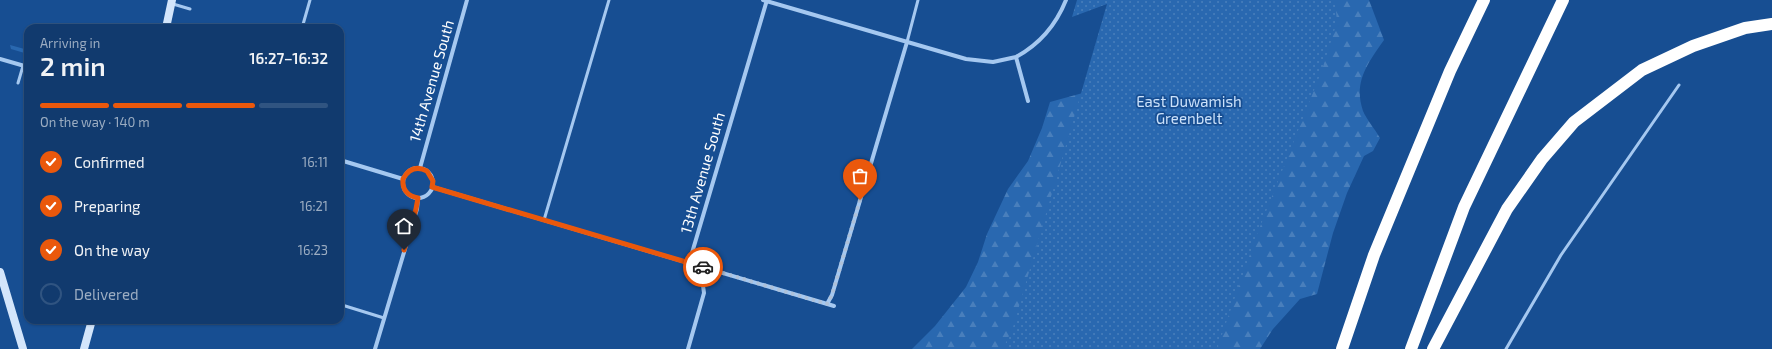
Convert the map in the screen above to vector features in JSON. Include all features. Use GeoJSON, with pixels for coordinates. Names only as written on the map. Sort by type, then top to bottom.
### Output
{"type":"FeatureCollection","features":[{"type":"Feature","properties":{"kind":"highway"},"geometry":{"type":"LineString","coordinates":[[1342,349],[1374,255],[1450,71],[1484,0]]}},
{"type":"Feature","properties":{"kind":"highway"},"geometry":{"type":"LineString","coordinates":[[1411,349],[1464,207],[1563,0]]}},
{"type":"Feature","properties":{"kind":"highway"},"geometry":{"type":"LineString","coordinates":[[1433,349],[1507,209],[1542,159],[1574,122],[1642,70],[1693,46],[1745,28],[1772,24]]}},
{"type":"Feature","properties":{"kind":"main road"},"geometry":{"type":"LineString","coordinates":[[167,24],[171,2]]}},
{"type":"Feature","properties":{"kind":"main road"},"geometry":{"type":"LineString","coordinates":[[0,272],[23,349]]}},
{"type":"Feature","properties":{"kind":"main road"},"geometry":{"type":"LineString","coordinates":[[84,349],[91,324]]}},
{"type":"Feature","properties":{"kind":"street","name":"14th Avenue South"},"geometry":{"type":"LineString","coordinates":[[420,168],[467,0]]}},
{"type":"Feature","properties":{"kind":"street"},"geometry":{"type":"LineString","coordinates":[[766,0],[966,59],[982,62],[993,62],[1016,57],[1028,50],[1042,38],[1062,11],[1066,0]]}},
{"type":"Feature","properties":{"kind":"street","name":"13th Avenue South"},"geometry":{"type":"LineString","coordinates":[[689,263],[766,0]]}},
{"type":"Feature","properties":{"kind":"street"},"geometry":{"type":"LineString","coordinates":[[827,304],[832,295],[907,42]]}},
{"type":"Feature","properties":{"kind":"street"},"geometry":{"type":"LineString","coordinates":[[1016,57],[1028,101]]}},
{"type":"Feature","properties":{"kind":"street"},"geometry":{"type":"LineString","coordinates":[[0,59],[23,66]]}},
{"type":"Feature","properties":{"kind":"street"},"geometry":{"type":"LineString","coordinates":[[344,161],[403,179]]}},
{"type":"Feature","properties":{"kind":"street"},"geometry":{"type":"LineString","coordinates":[[420,168],[427,171],[431,176],[432,187],[425,196],[418,198],[408,194],[404,190],[403,179],[410,170],[420,168]]}},
{"type":"Feature","properties":{"kind":"street"},"geometry":{"type":"LineString","coordinates":[[432,187],[834,306]]}},
{"type":"Feature","properties":{"kind":"street"},"geometry":{"type":"LineString","coordinates":[[375,349],[418,198]]}},
{"type":"Feature","properties":{"kind":"street"},"geometry":{"type":"LineString","coordinates":[[688,349],[704,293],[702,278],[689,263]]}},
{"type":"Feature","properties":{"kind":"lane"},"geometry":{"type":"LineString","coordinates":[[303,24],[310,0]]}},
{"type":"Feature","properties":{"kind":"lane"},"geometry":{"type":"LineString","coordinates":[[544,220],[609,0]]}},
{"type":"Feature","properties":{"kind":"lane"},"geometry":{"type":"LineString","coordinates":[[907,42],[918,0]]}},
{"type":"Feature","properties":{"kind":"lane"},"geometry":{"type":"LineString","coordinates":[[171,2],[190,9]]}},
{"type":"Feature","properties":{"kind":"lane"},"geometry":{"type":"LineString","coordinates":[[18,83],[23,66]]}},
{"type":"Feature","properties":{"kind":"lane"},"geometry":{"type":"LineString","coordinates":[[1506,349],[1561,255],[1679,85]]}},
{"type":"Feature","properties":{"kind":"lane"},"geometry":{"type":"LineString","coordinates":[[344,306],[384,318]]}},
{"type":"Feature","properties":{"kind":"green space","name":"East Duwamish Greenbelt"},"geometry":{"type":"Polygon","coordinates":[[[1077,0],[1335,0],[1337,22],[1322,70],[1256,237],[1217,349],[1003,349],[1013,327],[1107,4],[1072,17],[1077,0]]]}},
{"type":"Feature","properties":{"kind":"green space","name":"East Duwamish Greenbelt"},"geometry":{"type":"Polygon","coordinates":[[[1191,0],[1369,0],[1384,40],[1364,73],[1361,82],[1360,101],[1363,111],[1380,138],[1373,151],[1364,156],[1347,193],[1333,233],[1317,294],[1300,299],[1273,329],[1260,349],[912,349],[935,326],[966,287],[978,262],[987,234],[1008,189],[1028,161],[1042,128],[1050,102],[1119,83],[1191,0]]]}},
{"type":"Feature","properties":{"kind":"green space"},"geometry":{"type":"Polygon","coordinates":[[[10,45],[24,49],[24,53],[11,49],[10,45]]]}},
{"type":"Feature","properties":{"kind":"way so far"},"geometry":{"type":"LineString","coordinates":[[703,267],[827,304],[832,295],[860,200]]}},
{"type":"Feature","properties":{"kind":"route"},"geometry":{"type":"LineString","coordinates":[[404,250],[418,198],[413,197],[404,190],[403,179],[406,173],[410,170],[422,168],[431,176],[433,181],[432,187],[703,267]]}}]}
